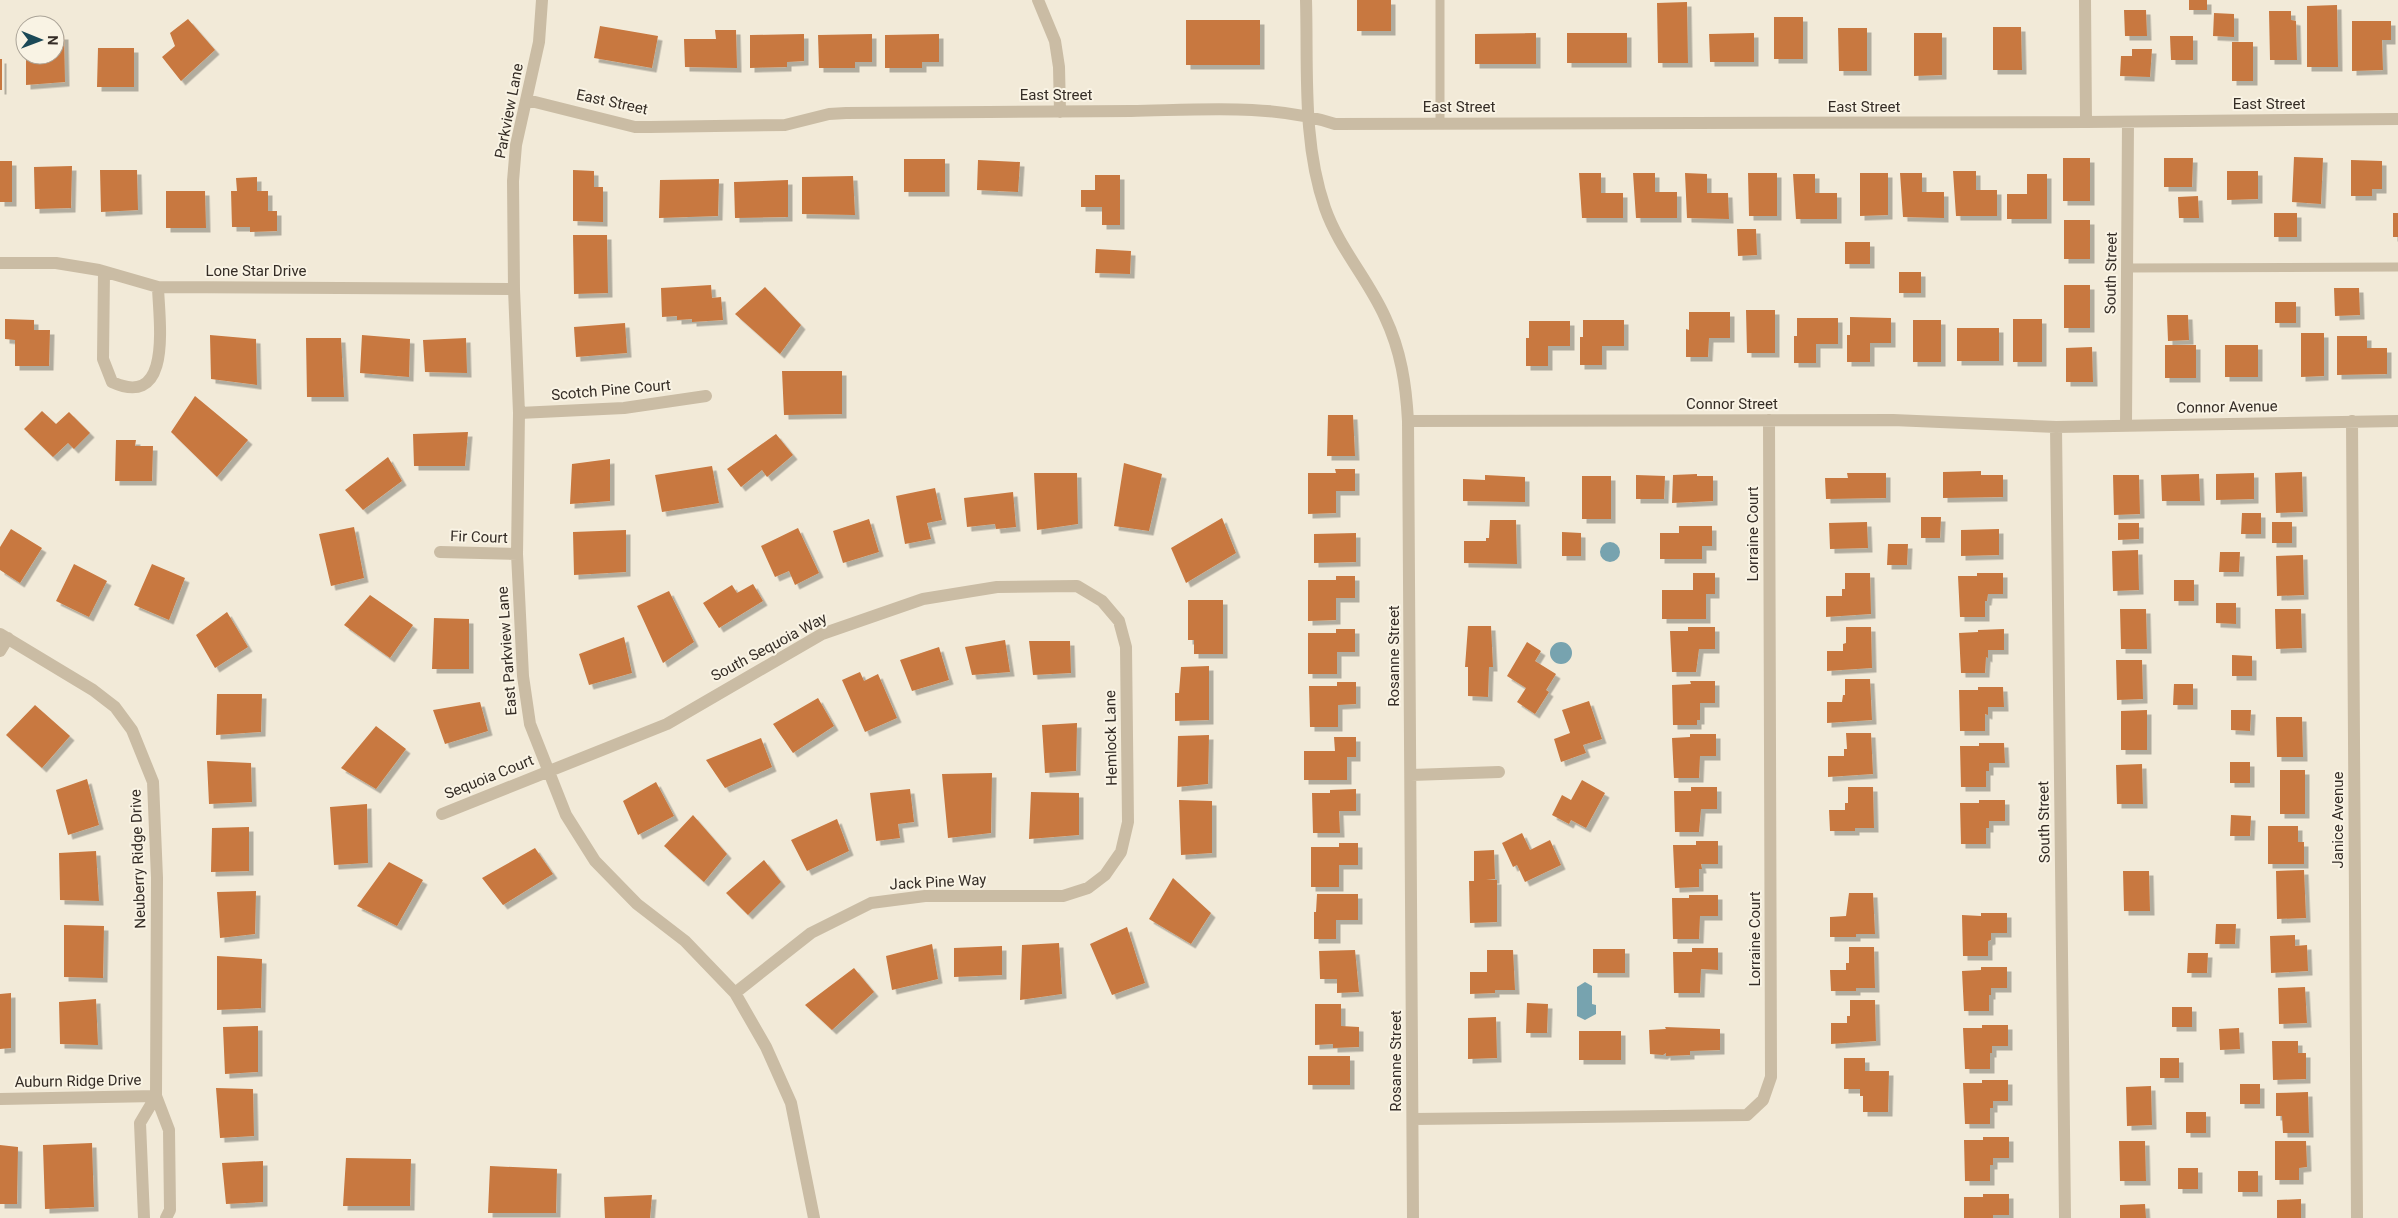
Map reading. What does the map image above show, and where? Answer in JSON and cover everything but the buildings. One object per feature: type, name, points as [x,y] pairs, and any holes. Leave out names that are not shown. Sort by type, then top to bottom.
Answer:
[{"type":"street","name":"Parkview Lane","points":[[514,288],[513,181],[516,145],[539,42],[542,0]]},
{"type":"street","points":[[1038,0],[1055,41],[1060,112]]},
{"type":"street","name":"Rosanne Street","points":[[1306,0],[1312,159],[1332,228],[1378,304],[1391,330],[1403,367],[1408,421],[1413,1218]]},
{"type":"street","points":[[2085,0],[2086,122]]},
{"type":"street","name":"East Street","points":[[527,100],[635,127],[785,125],[829,114],[846,113],[1281,111],[1309,115],[1335,124],[2398,120]]},
{"type":"street","name":"South Street","points":[[2126,425],[2128,122]]},
{"type":"street","name":"Lone Star Drive","points":[[0,263],[56,263],[104,272],[158,287],[514,288]]},
{"type":"street","points":[[104,272],[103,359],[112,382],[122,386],[136,387],[147,383],[155,375],[159,358],[158,287]]},
{"type":"street","name":"East Parkview Lane","points":[[514,288],[519,413],[517,554],[525,695],[530,724],[566,815],[595,861],[637,904],[685,941],[735,993],[766,1047],[792,1103],[814,1218]]},
{"type":"street","name":"Scotch Pine Court","points":[[519,413],[624,408],[706,396]]},
{"type":"street","name":"Lorraine Court","points":[[1412,1119],[1747,1116],[1763,1100],[1771,1077],[1769,420]]},
{"type":"street","name":"Connor Street","points":[[1408,421],[1894,420],[2056,427]]},
{"type":"street","name":"Janice Avenue","points":[[2352,421],[2357,1218]]},
{"type":"street","name":"Connor Avenue","points":[[2056,427],[2398,421]]},
{"type":"street","name":"South Street","points":[[2056,427],[2065,1218]]},
{"type":"street","name":"Fir Court","points":[[440,552],[517,554]]},
{"type":"street","name":"South Sequoia Way","points":[[548,770],[667,724],[822,634],[923,599],[997,587],[1077,586],[1102,601]]},
{"type":"street","name":"Hemlock Lane","points":[[1102,601],[1119,621],[1126,647],[1128,822],[1122,852],[1106,875]]},
{"type":"street","points":[[0,651],[4,636]]},
{"type":"street","name":"Neuberry Ridge Drive","points":[[4,636],[93,690],[115,707],[132,730],[153,782],[157,878],[156,1096],[169,1130],[170,1210],[166,1218]]},
{"type":"street","name":"Sequoia Court","points":[[442,814],[548,770]]},
{"type":"street","points":[[1411,775],[1499,772]]},
{"type":"street","name":"Jack Pine Way","points":[[735,993],[811,933],[871,903],[925,896],[1063,896],[1088,888],[1106,875]]},
{"type":"street","points":[[144,1218],[140,1123],[156,1096]]},
{"type":"street","name":"Auburn Ridge Drive","points":[[0,1099],[156,1096]]},
{"type":"lane","points":[[1440,0],[1440,124]]},
{"type":"lane","points":[[2127,268],[2398,267]]},
{"type":"water","points":[[1610,542],[1617,545],[1620,552],[1617,559],[1610,562],[1603,559],[1600,552],[1603,545]]},
{"type":"water","points":[[1557,642],[1565,642],[1572,649],[1572,657],[1565,664],[1557,664],[1550,657],[1550,649]]},
{"type":"water","points":[[1585,982],[1592,986],[1592,1004],[1596,1005],[1596,1014],[1585,1020],[1577,1016],[1577,987]]}]
